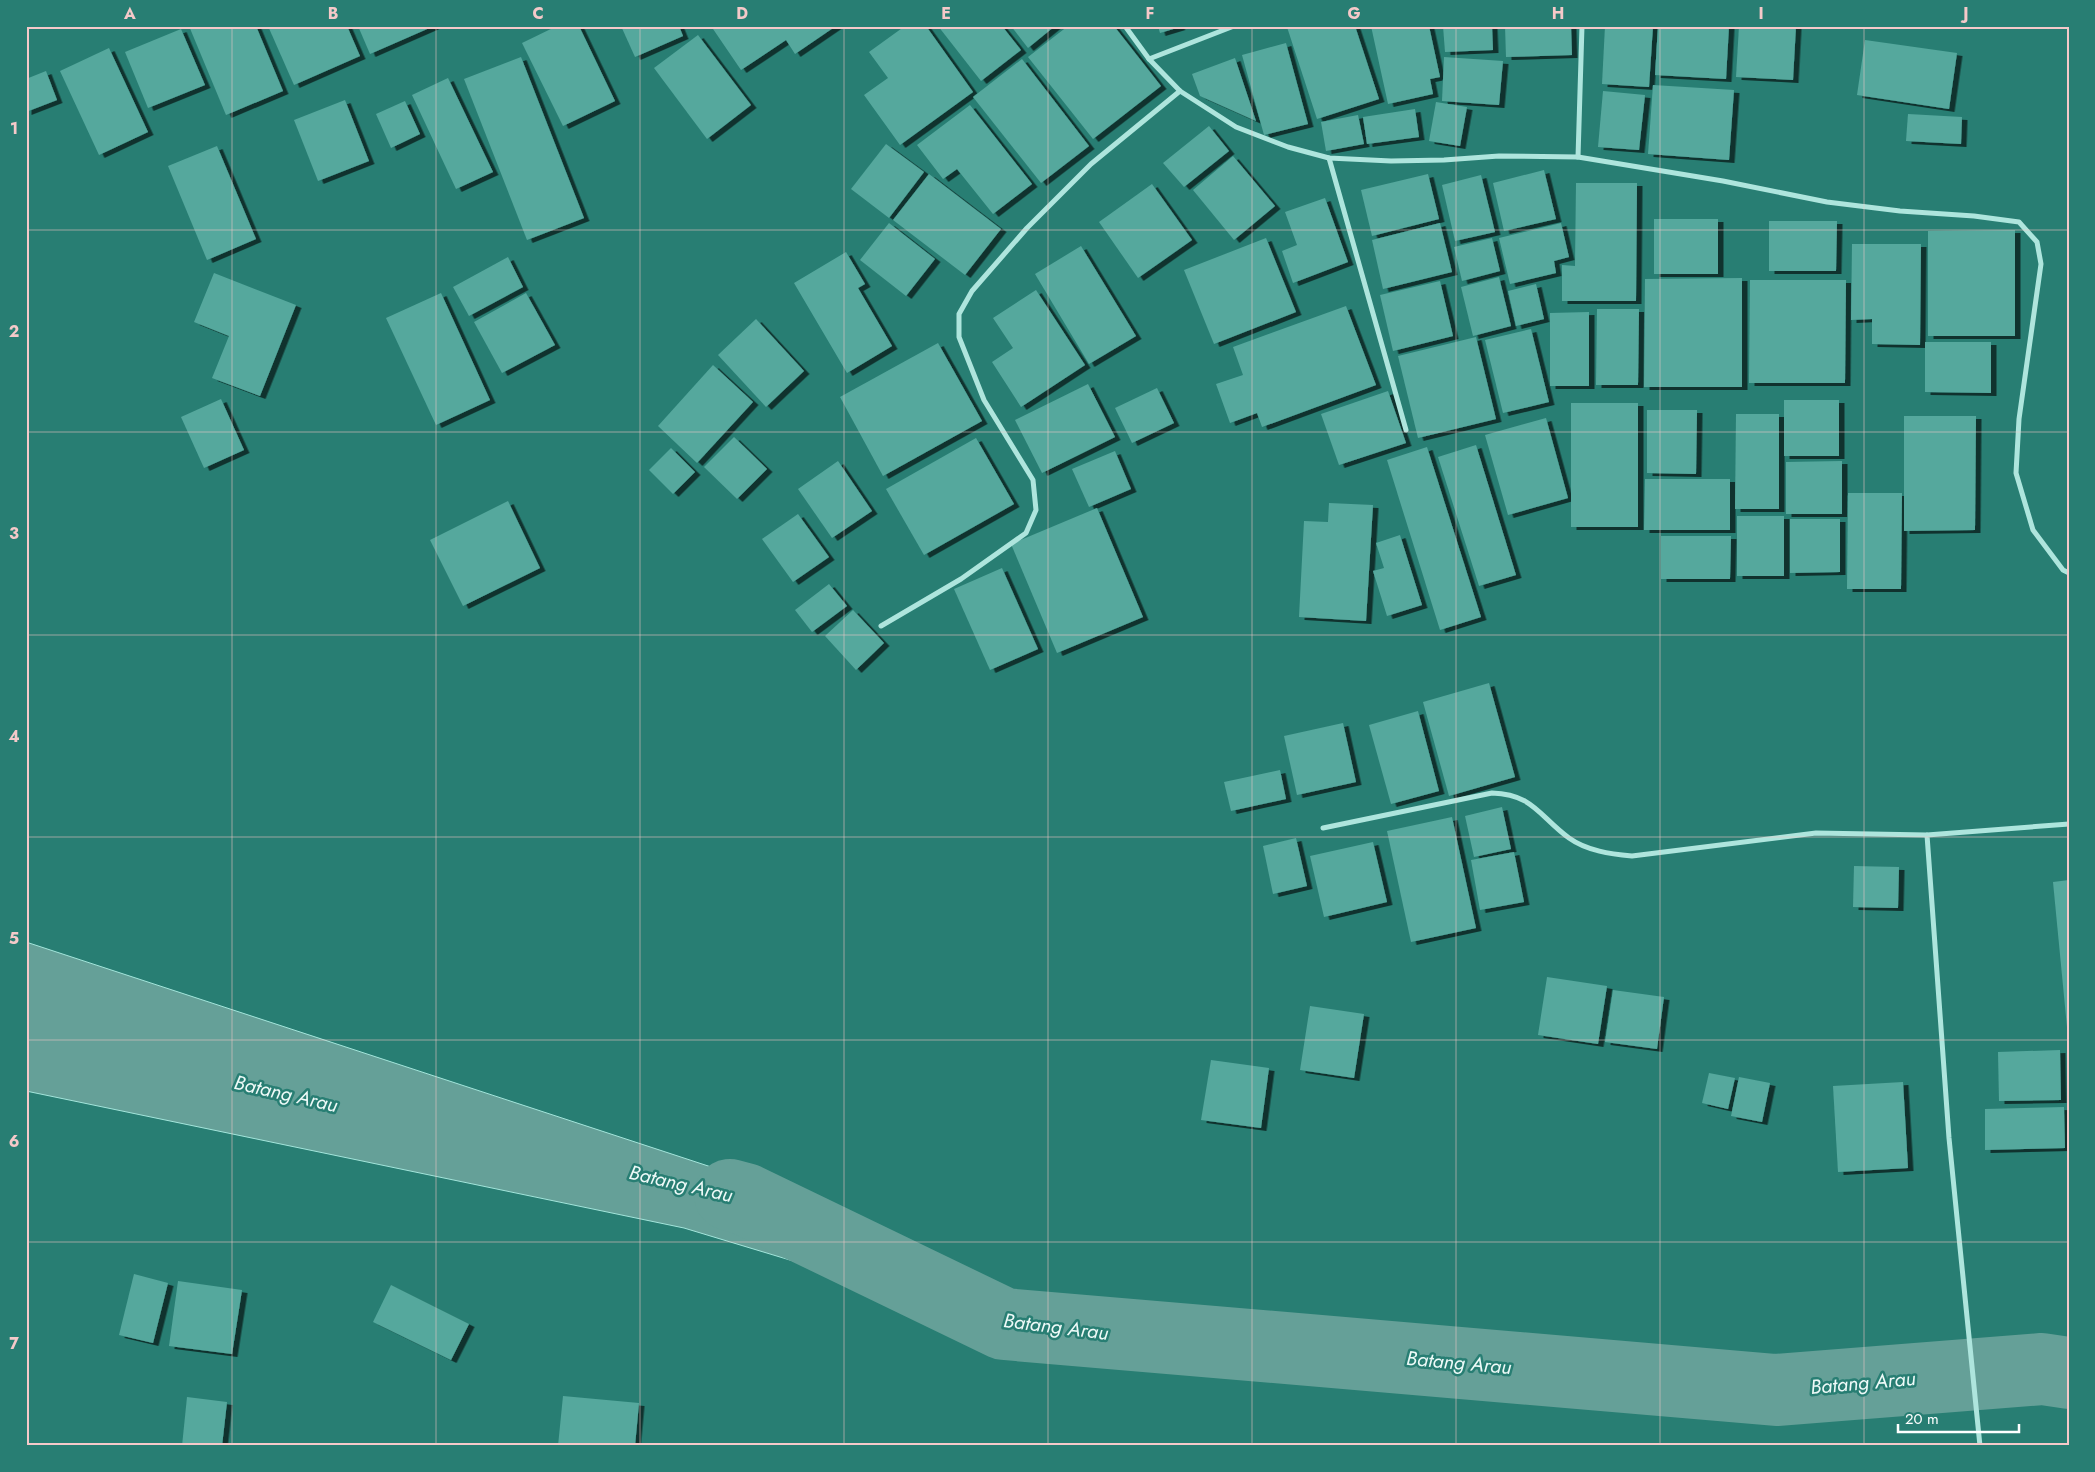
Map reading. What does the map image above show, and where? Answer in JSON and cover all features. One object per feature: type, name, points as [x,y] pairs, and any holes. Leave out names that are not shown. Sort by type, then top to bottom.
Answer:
[{"type":"street","points":[[1126,26],[1150,59],[1180,91],[1236,127],[1288,147],[1329,158],[1391,161],[1499,156],[1578,156],[1723,181],[1827,202],[2019,222],[2037,242],[2041,264],[2019,419],[2016,473],[2033,530],[2063,570],[2069,573]]},
{"type":"street","points":[[1150,59],[1234,26]]},
{"type":"street","points":[[1578,156],[1582,26]]},
{"type":"street","points":[[881,626],[961,579],[1026,533],[1036,510],[1033,480],[984,400],[958,337],[959,314],[963,306],[972,291],[1028,228],[1091,164],[1180,91]]},
{"type":"street","points":[[1329,158],[1406,430]]},
{"type":"street","points":[[1323,828],[1492,793],[1509,794],[1532,804],[1571,840],[1606,854],[1632,856],[1816,833],[1928,835],[2069,824]]},
{"type":"street","points":[[1928,835],[1949,1138],[1980,1446]]},
{"type":"water","points":[[26,942],[830,1206],[813,1267],[684,1228],[26,1091]]},
{"type":"building","points":[[189,26],[256,26],[283,91],[226,115]]},
{"type":"building","points":[[268,26],[347,26],[360,56],[294,85]]},
{"type":"building","points":[[358,26],[434,26],[370,54]]},
{"type":"building","points":[[557,26],[579,26],[615,101],[563,126],[522,43]]},
{"type":"building","points":[[621,26],[679,26],[683,36],[635,57]]},
{"type":"building","points":[[711,26],[836,26],[795,54],[786,40],[741,70]]},
{"type":"building","points":[[905,26],[926,26],[973,92],[900,145],[864,95],[888,78],[869,52]]},
{"type":"building","points":[[938,26],[1002,26],[1021,50],[981,81]]},
{"type":"building","points":[[1011,26],[1055,26],[1028,48]]},
{"type":"building","points":[[1068,26],[1114,26],[1161,86],[1093,139],[1028,57]]},
{"type":"building","points":[[1158,26],[1179,26],[1180,27],[1160,33]]},
{"type":"building","points":[[1355,26],[1379,99],[1317,119],[1287,27]]},
{"type":"building","points":[[1371,26],[1429,26],[1440,77],[1430,79],[1433,94],[1388,104]]},
{"type":"building","points":[[1443,26],[1492,26],[1493,50],[1445,52]]},
{"type":"building","points":[[1505,26],[1571,26],[1572,55],[1506,57]]},
{"type":"building","points":[[1605,26],[1653,26],[1649,87],[1602,84]]},
{"type":"building","points":[[1658,26],[1729,26],[1726,79],[1655,75]]},
{"type":"building","points":[[1739,26],[1796,26],[1793,80],[1736,77]]},
{"type":"building","points":[[181,29],[205,85],[148,108],[125,52]]},
{"type":"building","points":[[698,35],[751,105],[707,139],[654,68]]},
{"type":"building","points":[[1865,40],[1957,53],[1949,109],[1857,95]]},
{"type":"building","points":[[1286,43],[1308,124],[1264,135],[1242,55]]},
{"type":"building","points":[[109,48],[148,132],[99,155],[60,71]]},
{"type":"building","points":[[521,57],[584,218],[527,240],[464,79]]},
{"type":"building","points":[[1444,57],[1503,61],[1499,105],[1442,101]]},
{"type":"building","points":[[1235,58],[1256,121],[1200,96],[1192,74]]},
{"type":"building","points":[[1022,59],[1089,146],[1041,183],[973,97]]},
{"type":"building","points":[[46,71],[57,100],[26,112],[26,79]]},
{"type":"building","points":[[448,78],[493,172],[456,189],[412,95]]},
{"type":"building","points":[[1653,85],[1734,90],[1729,160],[1648,154]]},
{"type":"building","points":[[1603,91],[1645,95],[1639,150],[1598,147]]},
{"type":"building","points":[[345,100],[369,161],[318,181],[294,120]]},
{"type":"building","points":[[405,101],[420,134],[391,148],[376,114]]},
{"type":"building","points":[[1436,102],[1467,107],[1460,146],[1429,141]]},
{"type":"building","points":[[970,105],[1032,184],[993,214],[957,169],[943,179],[917,145]]},
{"type":"building","points":[[1415,109],[1419,137],[1367,144],[1363,117]]},
{"type":"building","points":[[1908,114],[1962,117],[1961,144],[1906,141]]},
{"type":"building","points":[[1358,115],[1364,144],[1326,151],[1321,122]]},
{"type":"building","points":[[1209,126],[1229,151],[1184,187],[1163,163]]},
{"type":"building","points":[[886,144],[924,172],[889,218],[851,189]]},
{"type":"building","points":[[217,146],[256,239],[207,260],[168,166]]},
{"type":"building","points":[[1233,156],[1275,206],[1234,240],[1193,190]]},
{"type":"building","points":[[1544,170],[1556,219],[1504,231],[1493,183]]},
{"type":"building","points":[[929,174],[1001,229],[965,275],[893,220]]},
{"type":"building","points":[[1428,174],[1439,219],[1372,236],[1361,190]]},
{"type":"building","points":[[1481,175],[1495,232],[1455,241],[1442,185]]},
{"type":"building","points":[[1576,183],[1637,183],[1636,301],[1562,301],[1562,265],[1575,266]]},
{"type":"building","points":[[1152,184],[1192,240],[1138,278],[1099,222]]},
{"type":"building","points":[[1325,198],[1348,262],[1293,283],[1282,251],[1297,245],[1285,212]]},
{"type":"building","points":[[1654,219],[1718,219],[1718,274],[1654,274]]},
{"type":"building","points":[[1769,221],[1837,221],[1836,271],[1769,271]]},
{"type":"building","points":[[889,223],[935,259],[906,296],[860,260]]},
{"type":"building","points":[[1440,223],[1452,272],[1383,289],[1372,240]]},
{"type":"building","points":[[1561,223],[1569,257],[1554,261],[1556,273],[1510,284],[1499,238]]},
{"type":"building","points":[[2015,230],[2015,336],[1928,336],[1928,231]]},
{"type":"building","points":[[1266,238],[1296,312],[1214,344],[1184,270]]},
{"type":"building","points":[[1492,238],[1500,271],[1462,281],[1454,247]]},
{"type":"building","points":[[1852,244],[1921,244],[1920,345],[1872,344],[1872,319],[1851,320]]},
{"type":"building","points":[[1081,246],[1136,336],[1089,364],[1035,274]]},
{"type":"building","points":[[846,252],[865,284],[858,288],[892,346],[847,373],[794,283]]},
{"type":"building","points":[[508,257],[523,287],[469,316],[453,287]]},
{"type":"building","points":[[214,273],[296,305],[260,396],[212,378],[229,336],[194,322]]},
{"type":"building","points":[[1499,277],[1511,326],[1473,336],[1461,287]]},
{"type":"building","points":[[1742,278],[1742,387],[1644,387],[1645,279]]},
{"type":"building","points":[[1750,280],[1846,280],[1845,383],[1749,383]]},
{"type":"building","points":[[1440,281],[1453,336],[1393,351],[1380,295]]},
{"type":"building","points":[[1536,284],[1544,319],[1516,326],[1508,291]]},
{"type":"building","points":[[1036,290],[1085,365],[1021,407],[992,362],[1013,348],[993,318]]},
{"type":"building","points":[[441,293],[490,400],[436,425],[386,318]]},
{"type":"building","points":[[526,293],[555,345],[502,373],[474,322]]},
{"type":"building","points":[[1346,306],[1376,385],[1262,427],[1257,413],[1230,423],[1216,384],[1243,375],[1233,347]]},
{"type":"building","points":[[1597,309],[1639,309],[1638,385],[1596,385]]},
{"type":"building","points":[[1589,312],[1589,386],[1550,386],[1550,313]]},
{"type":"building","points":[[756,319],[804,371],[766,407],[718,355]]},
{"type":"building","points":[[1531,329],[1549,402],[1503,413],[1485,340]]},
{"type":"building","points":[[1476,337],[1496,419],[1418,438],[1398,356]]},
{"type":"building","points":[[1925,342],[1991,342],[1991,393],[1925,392]]},
{"type":"building","points":[[938,343],[982,421],[883,476],[840,397]]},
{"type":"building","points":[[713,365],[753,402],[697,463],[658,426]]},
{"type":"building","points":[[1088,384],[1115,437],[1042,473],[1015,420]]},
{"type":"building","points":[[1157,388],[1174,423],[1132,443],[1115,408]]},
{"type":"building","points":[[1388,391],[1406,443],[1339,465],[1321,414]]},
{"type":"building","points":[[221,399],[244,450],[204,468],[181,417]]},
{"type":"building","points":[[1784,400],[1839,400],[1839,456],[1784,456]]},
{"type":"building","points":[[1571,403],[1638,403],[1638,527],[1571,527]]},
{"type":"building","points":[[1647,410],[1697,410],[1696,474],[1647,473]]},
{"type":"building","points":[[1736,414],[1779,414],[1779,509],[1735,509]]},
{"type":"building","points":[[1904,416],[1976,416],[1975,530],[1904,531]]},
{"type":"building","points":[[1546,418],[1568,498],[1508,515],[1485,435]]},
{"type":"building","points":[[734,437],[767,469],[737,499],[704,467]]},
{"type":"building","points":[[976,438],[1014,504],[924,555],[886,489]]},
{"type":"building","points":[[1476,445],[1516,575],[1479,586],[1438,457]]},
{"type":"building","points":[[1427,447],[1481,617],[1440,630],[1387,460]]},
{"type":"building","points":[[671,448],[695,472],[673,494],[649,470]]},
{"type":"building","points":[[1115,451],[1131,489],[1089,507],[1072,469]]},
{"type":"building","points":[[838,461],[872,511],[832,538],[798,489]]},
{"type":"building","points":[[1842,461],[1842,514],[1786,514],[1786,462]]},
{"type":"building","points":[[1645,479],[1730,479],[1730,530],[1644,530]]},
{"type":"building","points":[[1848,493],[1902,493],[1901,589],[1847,589]]},
{"type":"building","points":[[508,501],[540,568],[463,606],[430,540]]},
{"type":"building","points":[[1329,503],[1373,505],[1366,621],[1299,617],[1304,521],[1328,522]]},
{"type":"building","points":[[1097,508],[1143,617],[1057,653],[1011,544]]},
{"type":"building","points":[[798,514],[829,557],[793,582],[762,539]]},
{"type":"building","points":[[1737,516],[1784,516],[1784,576],[1737,576]]},
{"type":"building","points":[[1790,519],[1840,519],[1840,572],[1790,573]]},
{"type":"building","points":[[1400,535],[1422,605],[1387,616],[1373,571],[1384,568],[1376,543]]},
{"type":"building","points":[[1661,536],[1731,536],[1730,579],[1661,579]]},
{"type":"building","points":[[1002,568],[1038,649],[990,670],[954,589]]},
{"type":"building","points":[[829,584],[847,606],[812,632],[795,610]]},
{"type":"building","points":[[853,610],[884,643],[856,670],[825,636]]},
{"type":"building","points":[[1489,683],[1515,777],[1449,796],[1423,702]]},
{"type":"building","points":[[1418,711],[1439,791],[1391,804],[1369,725]]},
{"type":"building","points":[[1343,723],[1356,782],[1297,795],[1284,736]]},
{"type":"building","points":[[1280,770],[1286,799],[1231,811],[1224,782]]},
{"type":"building","points":[[1502,807],[1511,849],[1474,857],[1465,816]]},
{"type":"building","points":[[1452,817],[1476,928],[1411,942],[1387,831]]},
{"type":"building","points":[[1296,838],[1307,886],[1273,894],[1263,846]]},
{"type":"building","points":[[1373,842],[1387,902],[1324,917],[1310,856]]},
{"type":"building","points":[[1514,852],[1524,902],[1480,910],[1471,860]]},
{"type":"building","points":[[1854,866],[1899,867],[1898,908],[1853,907]]},
{"type":"building","points":[[2069,880],[2069,1027],[2067,1027],[2053,882]]},
{"type":"building","points":[[1547,977],[1607,986],[1598,1044],[1538,1035]]},
{"type":"building","points":[[1613,990],[1664,997],[1657,1049],[1605,1042]]},
{"type":"building","points":[[1310,1006],[1364,1014],[1354,1078],[1300,1070]]},
{"type":"building","points":[[2060,1050],[2061,1100],[1999,1101],[1998,1052]]},
{"type":"building","points":[[1211,1060],[1269,1068],[1261,1128],[1201,1120]]},
{"type":"building","points":[[1709,1073],[1735,1078],[1728,1109],[1702,1103]]},
{"type":"building","points":[[1739,1077],[1770,1083],[1762,1122],[1731,1116]]},
{"type":"building","points":[[1903,1082],[1908,1168],[1838,1172],[1833,1086]]},
{"type":"building","points":[[2064,1107],[2065,1148],[1985,1150],[1985,1109]]},
{"type":"building","points":[[134,1274],[168,1283],[153,1343],[119,1335]]},
{"type":"building","points":[[178,1281],[242,1290],[232,1354],[169,1346]]},
{"type":"building","points":[[391,1285],[469,1324],[451,1360],[373,1322]]},
{"type":"building","points":[[563,1396],[639,1403],[635,1446],[558,1446]]},
{"type":"building","points":[[187,1397],[227,1402],[222,1446],[182,1446]]},
{"type":"waterway","name":"Batang Arau","points":[[730,1195],[745,1199],[1004,1324],[1776,1390],[2042,1369],[2069,1373]]}]
